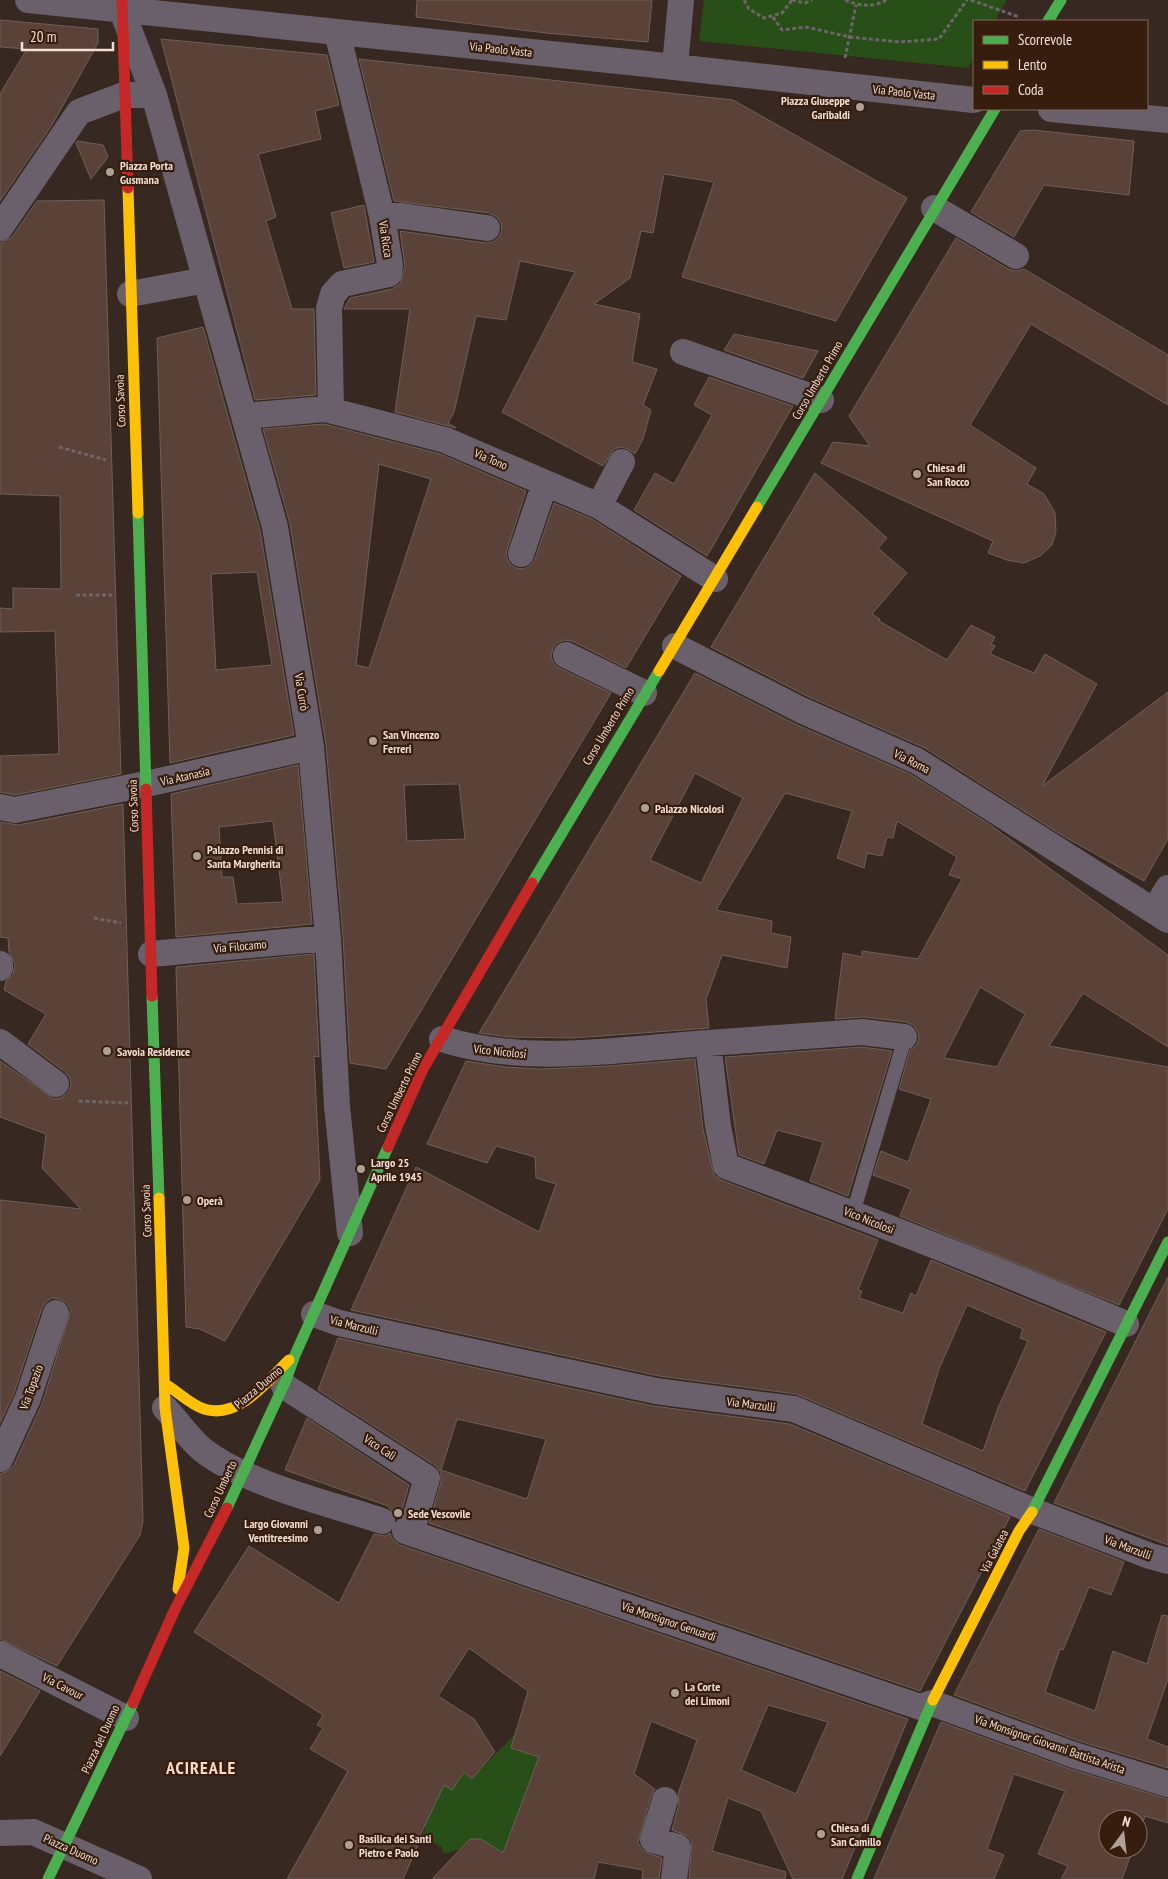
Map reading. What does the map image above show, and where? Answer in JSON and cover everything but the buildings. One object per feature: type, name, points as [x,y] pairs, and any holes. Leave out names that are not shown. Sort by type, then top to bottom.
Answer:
[{"type":"street","name":"Via Paolo Vasta","points":[[28,0],[122,5],[337,32],[973,100]]},
{"type":"street","points":[[675,67],[681,0]]},
{"type":"street","points":[[1049,20],[1061,0]]},
{"type":"street","name":"Corso Savoia","points":[[122,5],[165,1396],[184,1548],[175,1609]]},
{"type":"street","name":"Via Currò","points":[[122,5],[154,95],[276,527],[311,747],[328,938],[334,1061],[350,1233]]},
{"type":"street","name":"Via Ricca","points":[[331,410],[330,302],[342,284],[389,274],[390,265],[382,216],[337,32]]},
{"type":"street","points":[[0,228],[79,112],[124,95],[154,95]]},
{"type":"street","name":"Corso Umberto Primo","points":[[285,1383],[295,1355],[423,1069],[442,1040],[644,693],[716,579],[934,208],[994,110]]},
{"type":"street","points":[[1062,110],[1168,120]]},
{"type":"street","points":[[934,208],[1016,256]]},
{"type":"street","points":[[382,216],[402,216],[487,228]]},
{"type":"street","points":[[130,294],[206,280]]},
{"type":"street","points":[[683,352],[821,400]]},
{"type":"street","name":"Via Tono","points":[[244,416],[325,408],[445,440],[599,506],[716,579]]},
{"type":"street","points":[[599,506],[622,462]]},
{"type":"street","points":[[521,554],[545,483]]},
{"type":"street","name":"Via Roma","points":[[675,646],[801,710],[917,761],[1153,910]]},
{"type":"street","points":[[566,655],[644,693]]},
{"type":"street","name":"Via Atanasia","points":[[0,806],[15,810],[146,784],[311,747]]},
{"type":"street","points":[[1153,910],[1168,888]]},
{"type":"street","name":"Via Filocamo","points":[[152,954],[328,938]]},
{"type":"street","name":"Vico Nicolosi","points":[[442,1040],[473,1049],[537,1055],[862,1032],[904,1037]]},
{"type":"street","points":[[0,1042],[56,1084]]},
{"type":"street","name":"Vico Nicolosi","points":[[708,1043],[718,1126],[726,1166],[853,1213],[921,1242],[996,1268],[1126,1324]]},
{"type":"street","name":"Via Galatea","points":[[857,1879],[932,1703],[1019,1531],[1033,1511],[1168,1242]]},
{"type":"street","name":"Via Topazio","points":[[0,1459],[28,1398],[56,1313]]},
{"type":"street","name":"Via Marzulli","points":[[314,1314],[339,1323],[656,1391],[794,1409],[1033,1511],[1150,1556],[1168,1561]]},
{"type":"street","name":"Piazza Duomo","points":[[165,1396],[204,1409],[231,1410],[246,1401],[295,1355]]},
{"type":"street","name":"Corso Umberto","points":[[175,1609],[222,1520],[285,1383]]},
{"type":"street","name":"Vico Calì","points":[[285,1383],[427,1478],[400,1529]]},
{"type":"street","name":"Via Monsignor Genuardi","points":[[165,1396],[203,1450],[244,1472],[400,1529],[920,1707],[932,1703]]},
{"type":"street","name":"Piazza del Duomo","points":[[48,1879],[126,1718],[175,1609]]},
{"type":"street","name":"Via Cavour","points":[[0,1654],[126,1718]]},
{"type":"street","name":"Via Monsignor Giovanni Battista Arista","points":[[932,1703],[1074,1755],[1168,1784]]},
{"type":"street","points":[[665,1800],[652,1840],[678,1847],[674,1879]]},
{"type":"street","name":"Piazza Duomo","points":[[0,1833],[33,1832],[139,1879]]},
{"type":"lane","points":[[853,1213],[904,1037]]},
{"type":"path","points":[[744,0],[756,14],[764,18],[782,13],[792,0],[806,3],[812,0]]},
{"type":"path","points":[[845,0],[856,5],[869,6],[887,0]]},
{"type":"path","points":[[773,17],[782,30],[806,27],[850,37],[900,42],[939,38],[969,0],[1023,18]]},
{"type":"path","points":[[840,85],[856,5]]},
{"type":"path","points":[[59,447],[136,468]]},
{"type":"path","points":[[76,595],[140,596]]},
{"type":"path","points":[[56,1084],[78,1100],[155,1104]]},
{"type":"green space","points":[[704,0],[1007,0],[996,20],[973,20],[973,59],[968,68],[699,41]]},
{"type":"green space","points":[[516,1733],[533,1738],[529,1754],[539,1757],[500,1862],[481,1839],[470,1839],[460,1849],[443,1854],[442,1847],[422,1837],[426,1827],[418,1824],[414,1734],[452,1790],[464,1772],[472,1779]]},
{"type":"traffic: fast","points":[[1049,20],[1061,0]]},
{"type":"traffic: fast","points":[[757,507],[994,110]]},
{"type":"traffic: fast","points":[[138,513],[146,789]]},
{"type":"traffic: fast","points":[[532,883],[659,671]]},
{"type":"traffic: fast","points":[[152,996],[159,1198]]},
{"type":"traffic: fast","points":[[227,1508],[286,1380],[295,1355],[388,1147]]},
{"type":"traffic: fast","points":[[1032,1512],[1168,1242]]},
{"type":"traffic: fast","points":[[857,1879],[933,1700]]},
{"type":"traffic: fast","points":[[48,1879],[133,1703]]},
{"type":"traffic: slow","points":[[128,188],[138,513]]},
{"type":"traffic: slow","points":[[659,671],[757,507]]},
{"type":"traffic: slow","points":[[159,1198],[165,1408],[184,1548],[178,1589]]},
{"type":"traffic: slow","points":[[165,1384],[204,1409],[217,1411],[229,1409],[240,1404],[262,1388],[289,1360]]},
{"type":"traffic: slow","points":[[933,1700],[1019,1531],[1032,1512]]},
{"type":"traffic: jam","points":[[122,0],[128,188]]},
{"type":"traffic: jam","points":[[146,789],[152,996]]},
{"type":"traffic: jam","points":[[388,1147],[423,1069],[532,883]]},
{"type":"traffic: jam","points":[[133,1703],[175,1609],[227,1508]]},
{"type":"place","name":"Piazza Giuseppe Garibaldi","points":[[860,107]]},
{"type":"place","name":"Piazza Porta Gusmana","points":[[110,172]]},
{"type":"place","name":"Chiesa di San Rocco","points":[[917,474]]},
{"type":"place","name":"San Vincenzo Ferreri","points":[[373,741]]},
{"type":"place","name":"Palazzo Nicolosi","points":[[645,808]]},
{"type":"place","name":"Palazzo Pennisi di Santa Margherita","points":[[197,856]]},
{"type":"place","name":"Savoia Residence","points":[[107,1051]]},
{"type":"place","name":"Largo 25 Aprile 1945","points":[[361,1169]]},
{"type":"place","name":"Operà","points":[[187,1200]]},
{"type":"place","name":"Sede Vescovile","points":[[398,1513]]},
{"type":"place","name":"Largo Giovanni Ventitreesimo","points":[[318,1530]]},
{"type":"place","name":"La Corte dei Limoni","points":[[675,1693]]},
{"type":"place","name":"Chiesa di San Camillo","points":[[821,1834]]},
{"type":"place","name":"Basilica dei Santi Pietro e Paolo","points":[[349,1845]]},
{"type":"district","name":"ACIREALE","points":[[201,1767]]}]
